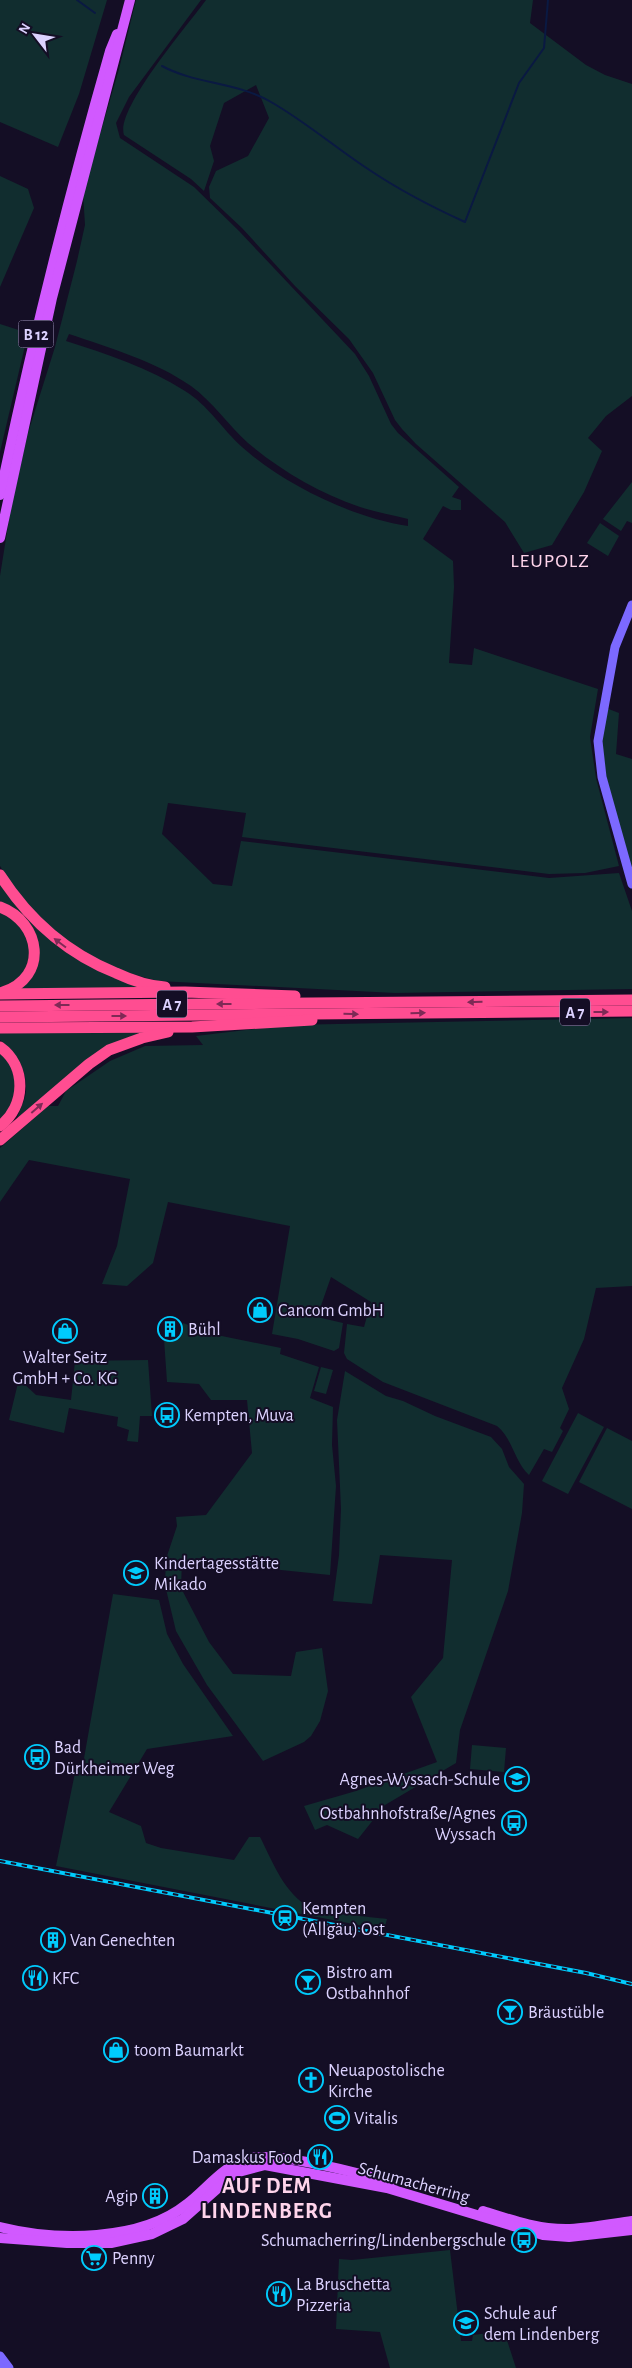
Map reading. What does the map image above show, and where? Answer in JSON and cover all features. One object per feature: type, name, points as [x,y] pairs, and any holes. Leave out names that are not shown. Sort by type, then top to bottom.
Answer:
[{"type":"highway","points":[[0,874],[28,913],[68,948],[95,964],[126,978],[157,987],[176,988],[185,992]]},
{"type":"highway","points":[[0,907],[20,918],[30,929],[34,950],[30,971],[23,981],[12,989],[0,993]]},
{"type":"highway","points":[[0,993],[185,992],[318,997],[343,1003]]},
{"type":"highway","name":"A 7","points":[[0,1006],[632,1000]]},
{"type":"highway","name":"A 7","points":[[0,1017],[632,1011]]},
{"type":"highway","points":[[0,1028],[192,1027],[292,1022],[318,1019],[332,1013]]},
{"type":"highway","points":[[0,1140],[89,1064],[109,1050],[142,1038],[184,1031],[192,1027]]},
{"type":"highway","points":[[0,1047],[13,1059],[21,1084],[20,1097],[13,1112],[0,1126]]},
{"type":"main road","name":"B 12","points":[[0,495],[44,296],[76,173],[110,51],[130,2]]},
{"type":"main road","name":"B 12","points":[[0,538],[52,298],[130,2]]},
{"type":"main road","name":"Schumacherring","points":[[0,2227],[31,2233],[81,2235],[149,2226],[186,2205],[230,2166],[252,2158],[266,2157],[301,2162],[389,2182],[503,2221],[557,2229],[591,2228],[632,2222]]},
{"type":"main road","name":"Schumacherring","points":[[0,2238],[95,2244],[122,2243],[152,2234],[183,2219],[235,2173],[265,2165],[388,2188],[557,2237],[632,2230]]},
{"type":"street","points":[[632,604],[615,647],[598,741],[602,777],[632,884]]},
{"type":"street","points":[[0,2356],[9,2368]]},
{"type":"green space","points":[[0,0],[107,0],[79,94],[58,147],[0,122]]},
{"type":"green space","points":[[136,0],[201,0],[129,97],[116,123],[120,138],[194,187],[239,231],[355,354],[369,376],[391,424],[398,433],[459,487],[452,497],[461,500],[461,510],[451,510],[443,506],[423,539],[453,561],[454,587],[449,663],[472,665],[474,648],[598,689],[590,737],[596,778],[619,866],[585,873],[549,874],[242,837],[246,813],[168,803],[162,834],[213,884],[232,886],[241,841],[549,878],[619,873],[632,911],[632,989],[395,993],[158,981],[108,965],[67,941],[31,909],[0,866],[0,576],[11,507],[28,433],[55,347],[85,225],[83,193],[119,69]],"holes":[[[69,334],[163,369],[191,386],[206,399],[248,443],[301,480],[330,495],[360,507],[408,519],[408,526],[387,522],[342,507],[298,486],[259,461],[242,447],[201,403],[185,391],[142,368],[66,341]]]},
{"type":"green space","points":[[206,0],[533,0],[530,23],[586,65],[605,75],[632,84],[632,396],[606,416],[588,438],[602,451],[584,492],[552,545],[524,553],[505,522],[416,444],[395,420],[373,373],[349,339],[295,286],[242,228],[210,198],[209,187],[216,171],[248,156],[269,118],[256,85],[224,103],[210,146],[214,161],[204,191],[191,179],[124,135],[124,123],[142,87],[170,46]]},
{"type":"green space","points":[[0,176],[28,189],[34,208],[0,287]]},
{"type":"green space","points":[[0,324],[28,333],[0,452]]},
{"type":"green space","points":[[632,482],[632,523],[627,521],[621,531],[603,519]]},
{"type":"green space","points":[[600,523],[619,536],[608,556],[587,543]]},
{"type":"green space","points":[[606,708],[619,713],[616,754],[632,759],[632,871],[606,776],[602,741]]},
{"type":"green space","points":[[0,882],[40,931],[154,989],[19,990],[38,942],[25,916],[15,908],[0,902]]},
{"type":"green space","points":[[0,911],[12,918],[21,927],[27,939],[29,951],[28,963],[22,974],[13,982],[0,987]]},
{"type":"green space","points":[[632,1018],[632,1286],[596,1288],[584,1339],[562,1388],[569,1409],[560,1428],[563,1431],[552,1452],[544,1449],[529,1475],[520,1463],[507,1437],[497,1426],[383,1382],[347,1359],[344,1353],[347,1324],[364,1327],[371,1302],[331,1277],[317,1317],[343,1323],[339,1348],[334,1351],[298,1339],[272,1334],[290,1226],[168,1202],[153,1263],[127,1286],[102,1284],[117,1246],[130,1179],[29,1160],[0,1202],[0,1148],[48,1106],[58,1106],[66,1091],[110,1061],[145,1046],[203,1045],[196,1036],[288,1025]]},
{"type":"green space","points":[[0,1032],[149,1032],[139,1035],[17,1119],[26,1092],[25,1077],[16,1056],[0,1040]]},
{"type":"green space","points":[[0,1052],[12,1069],[16,1086],[12,1103],[0,1120]]},
{"type":"green space","points":[[183,1323],[212,1334],[281,1348],[280,1354],[319,1367],[310,1398],[333,1407],[332,1445],[336,1486],[330,1575],[182,1560],[181,1588],[209,1642],[233,1674],[291,1676],[296,1652],[322,1648],[328,1691],[320,1721],[311,1736],[304,1742],[263,1761],[207,1685],[176,1631],[165,1585],[166,1559],[177,1526],[176,1517],[206,1515],[252,1453],[247,1400],[211,1400],[199,1384],[167,1382],[164,1339],[179,1339]]},
{"type":"green space","points":[[148,1360],[152,1416],[140,1416],[138,1442],[127,1441],[129,1430],[117,1426],[118,1417],[69,1408],[64,1433],[9,1420],[18,1383],[22,1382],[36,1395],[71,1400],[75,1361]]},
{"type":"green space","points":[[321,1367],[333,1370],[326,1394],[314,1391]]},
{"type":"green space","points":[[345,1371],[386,1396],[403,1401],[435,1416],[491,1437],[502,1449],[509,1467],[524,1484],[522,1513],[508,1591],[460,1730],[456,1763],[385,1805],[358,1839],[327,1825],[315,1830],[304,1806],[356,1791],[437,1762],[411,1697],[443,1658],[452,1560],[380,1555],[372,1604],[333,1601],[339,1555],[341,1509],[337,1420]]},
{"type":"green space","points":[[578,1413],[604,1427],[568,1494],[542,1481]]},
{"type":"green space","points":[[607,1428],[632,1441],[632,1509],[579,1482]]},
{"type":"green space","points":[[113,1594],[159,1600],[167,1634],[183,1664],[233,1736],[147,1749],[109,1812],[141,1826],[146,1843],[161,1848],[234,1860],[249,1837],[260,1837],[280,1877],[293,1895],[302,1902],[311,1908],[325,1912],[387,1919],[384,1930],[56,1866],[77,1763],[83,1764]]},
{"type":"green space","points":[[472,1745],[506,1748],[504,1772],[470,1769]]},
{"type":"green space","points":[[450,2250],[461,2341],[472,2341],[473,2335],[504,2331],[516,2368],[390,2368],[380,2332],[336,2329],[339,2259],[352,2260]]},
{"type":"waterway","points":[[77,0],[95,13]]},
{"type":"waterway","points":[[162,66],[188,76],[258,95],[297,118],[358,163],[382,178],[441,211],[465,222],[519,83],[544,48],[548,0]]},
{"type":"railway","points":[[0,1861],[586,1973],[632,1984]]},
{"type":"place","name":"Cancom GmbH","points":[[260,1310]]},
{"type":"place","name":"Bühl","points":[[170,1329]]},
{"type":"place","name":"Walter Seitz GmbH + Co. KG","points":[[65,1331]]},
{"type":"place","name":"Kempten, Muva","points":[[167,1415]]},
{"type":"place","name":"Kindertagesstätte Mikado","points":[[136,1573]]},
{"type":"place","name":"Bad Dürkheimer Weg","points":[[37,1757]]},
{"type":"place","name":"Agnes-Wyssach-Schule","points":[[517,1779]]},
{"type":"place","name":"Ostbahnhofstraße/Agnes Wyssach","points":[[514,1823]]},
{"type":"place","name":"Kempten (Allgäu) Ost","points":[[285,1918]]},
{"type":"place","name":"Van Genechten","points":[[53,1940]]},
{"type":"place","name":"KFC","points":[[35,1978]]},
{"type":"place","name":"Bistro am Ostbahnhof","points":[[308,1982]]},
{"type":"place","name":"Bräustüble","points":[[510,2012]]},
{"type":"place","name":"toom Baumarkt","points":[[116,2050]]},
{"type":"place","name":"Neuapostolische Kirche","points":[[311,2080]]},
{"type":"place","name":"Vitalis","points":[[337,2118]]},
{"type":"place","name":"Damaskus Food","points":[[320,2157]]},
{"type":"place","name":"Agip","points":[[155,2196]]},
{"type":"place","name":"Schumacherring/Lindenbergschule","points":[[524,2240]]},
{"type":"place","name":"Penny","points":[[94,2258]]},
{"type":"place","name":"La Bruschetta Pizzeria","points":[[279,2294]]},
{"type":"place","name":"Schule auf dem Lindenberg","points":[[466,2323]]},
{"type":"district","name":"LEUPOLZ","points":[[550,560]]},
{"type":"district","name":"AUF DEM LINDENBERG","points":[[267,2198]]}]
